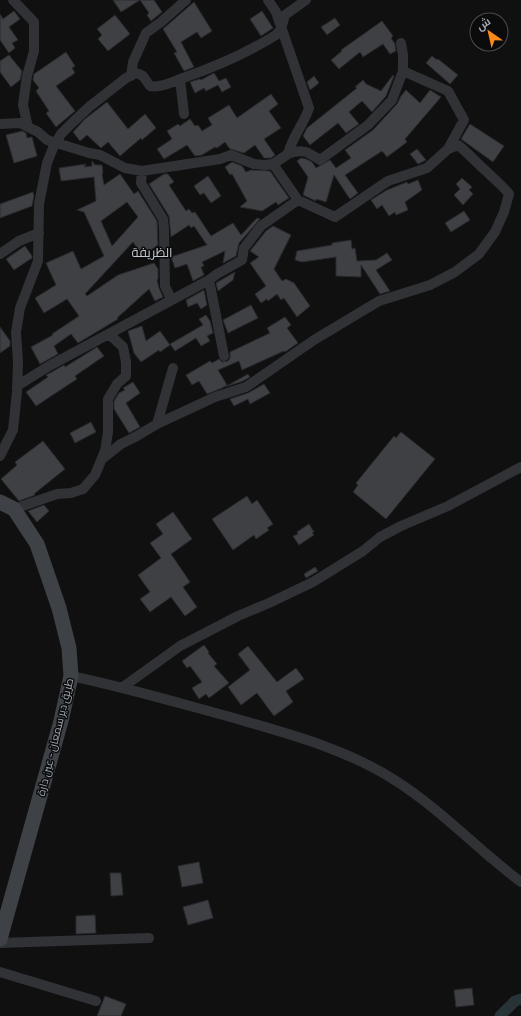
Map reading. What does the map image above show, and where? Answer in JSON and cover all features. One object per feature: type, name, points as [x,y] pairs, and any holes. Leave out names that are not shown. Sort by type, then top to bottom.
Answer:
[{"type":"main road","points":[[0,502],[14,509]]},
{"type":"main road","name":"طريق دير سمعان - عين دارة","points":[[0,939],[61,721],[71,676],[69,648],[59,608],[37,544],[14,509]]},
{"type":"street","points":[[13,0],[34,22],[34,51],[27,76],[23,105],[28,127]]},
{"type":"street","points":[[131,76],[133,62],[146,33],[186,0]]},
{"type":"street","points":[[268,0],[276,12],[309,108],[308,114],[290,145],[288,154]]},
{"type":"street","points":[[0,456],[14,430],[18,362],[16,332],[20,308],[38,262],[39,204],[47,163],[62,134],[84,112],[136,73],[143,76],[150,86],[155,86],[180,79],[222,63],[276,35],[281,29],[285,15],[306,0]]},
{"type":"street","points":[[0,124],[20,123],[38,132],[47,140],[100,155],[125,168],[142,171],[220,159],[231,155],[254,164],[273,164],[296,150],[302,150],[310,153],[320,160],[368,125],[392,100],[403,71],[401,43]]},
{"type":"street","points":[[273,164],[298,200],[335,217],[388,181],[427,168],[448,149],[464,120],[448,91],[403,71]]},
{"type":"street","points":[[180,79],[184,114]]},
{"type":"street","points":[[102,459],[121,444],[157,424],[215,397],[246,387],[314,340],[379,301],[430,285],[455,272],[479,254],[495,232],[504,212],[509,194],[500,182],[458,145],[448,149]]},
{"type":"street","points":[[142,171],[141,183],[163,219],[165,286],[171,299]]},
{"type":"street","points":[[17,386],[49,366],[171,299],[209,280],[242,260],[244,248],[260,226],[298,200]]},
{"type":"street","points":[[0,254],[19,241],[39,234]]},
{"type":"street","points":[[209,280],[224,356]]},
{"type":"street","points":[[14,509],[57,494],[71,493],[83,489],[95,475],[105,452],[108,432],[108,399],[117,384],[126,376],[126,362],[123,347],[109,334]]},
{"type":"street","points":[[157,424],[173,368]]},
{"type":"street","points":[[123,687],[180,646],[238,616],[313,582],[363,551],[380,537],[401,526],[448,506],[521,467]]},
{"type":"street","points":[[71,676],[123,687],[316,742],[362,762],[394,780],[418,796],[521,882]]},
{"type":"street","points":[[0,943],[149,938]]},
{"type":"street","points":[[0,972],[96,1001]]},
{"type":"building","points":[[113,0],[140,0],[121,12]]},
{"type":"building","points":[[140,0],[154,0],[162,12],[151,21],[147,15],[149,13]]},
{"type":"building","points":[[194,2],[212,31],[201,38],[197,32],[181,42],[194,67],[184,71],[174,53],[177,52],[163,29]]},
{"type":"building","points":[[14,11],[20,19],[9,27],[18,40],[12,43],[15,48],[9,53],[0,40],[0,14],[3,19]]},
{"type":"building","points":[[262,11],[273,28],[261,36],[250,19]]},
{"type":"building","points":[[115,15],[130,34],[108,51],[98,39],[102,35],[97,29]]},
{"type":"building","points":[[335,18],[340,25],[327,35],[321,27]]},
{"type":"building","points":[[382,21],[393,36],[391,38],[395,44],[396,51],[390,54],[383,44],[363,57],[360,52],[339,69],[331,60],[342,51],[341,50]]},
{"type":"building","points":[[66,52],[75,66],[72,68],[75,73],[56,86],[75,111],[56,127],[46,113],[49,111],[36,91],[39,88],[33,80],[34,74]]},
{"type":"building","points":[[9,55],[22,71],[20,80],[11,87],[0,72],[0,61]]},
{"type":"building","points":[[432,56],[458,75],[450,84],[426,63]]},
{"type":"building","points":[[214,73],[219,81],[226,78],[231,87],[222,92],[218,85],[206,91],[204,88],[195,93],[190,82],[201,80]]},
{"type":"building","points":[[393,75],[394,76],[386,96],[372,112],[362,101],[349,112],[359,124],[346,133],[338,123],[310,145],[303,136],[307,128],[357,88],[355,87],[363,80],[366,84],[381,91]]},
{"type":"building","points":[[314,76],[319,83],[310,90],[307,82]]},
{"type":"building","points":[[406,90],[420,103],[430,90],[441,97],[405,139],[407,142],[387,157],[382,151],[345,175],[358,193],[350,199],[334,175],[326,202],[316,199],[316,201],[303,195],[308,177],[297,161],[301,158],[306,159],[312,162],[316,168],[330,160],[336,168],[351,158],[345,150],[373,130],[397,104]]},
{"type":"building","points":[[271,94],[278,104],[269,111],[281,128],[264,139],[275,155],[271,158],[264,158],[255,145],[244,153],[230,149],[225,142],[217,148],[215,147],[202,155],[195,156],[187,145],[164,159],[157,149],[172,139],[167,131],[178,124],[180,126],[190,119],[195,126],[198,125],[202,131],[212,125],[208,118],[229,105],[237,118]]},
{"type":"building","points":[[107,102],[128,129],[145,114],[156,128],[142,140],[141,138],[120,156],[108,142],[101,148],[87,135],[80,141],[73,132],[85,119]]},
{"type":"building","points":[[470,124],[504,146],[493,162],[461,139]]},
{"type":"building","points":[[22,131],[26,133],[27,138],[32,137],[37,156],[14,163],[6,135]]},
{"type":"building","points":[[417,149],[426,160],[418,164],[410,154]]},
{"type":"building","points":[[92,161],[95,165],[102,165],[104,185],[120,174],[134,194],[138,191],[157,221],[158,245],[142,256],[133,242],[85,294],[87,296],[118,275],[154,263],[158,269],[157,280],[163,297],[155,301],[149,289],[117,318],[118,319],[78,343],[71,334],[54,346],[58,354],[40,364],[31,347],[53,335],[52,334],[79,316],[67,299],[44,313],[35,298],[56,285],[46,263],[73,251],[81,269],[104,256],[84,212],[77,210],[96,201],[94,177],[61,181],[59,168],[86,164],[84,167],[92,166]],"holes":[[[127,202],[138,217],[112,246],[101,221]]]},
{"type":"building","points":[[232,162],[242,166],[246,172],[251,170],[270,171],[289,198],[278,205],[276,202],[262,211],[240,207],[247,201],[232,174],[230,175],[225,167]]},
{"type":"building","points":[[164,174],[168,174],[174,182],[169,185],[186,211],[189,209],[192,213],[195,212],[211,236],[233,223],[241,235],[257,218],[260,219],[239,243],[236,256],[223,263],[225,251],[202,262],[204,266],[201,267],[204,275],[193,281],[187,264],[175,268],[171,257],[207,245],[194,226],[191,228],[189,225],[171,237],[169,216],[149,184]]},
{"type":"building","points":[[208,176],[221,196],[211,203],[204,193],[200,195],[194,186]]},
{"type":"building","points":[[462,178],[472,187],[469,190],[473,194],[463,205],[454,195],[460,189],[456,184]]},
{"type":"building","points":[[418,180],[422,190],[405,202],[408,210],[396,215],[395,212],[389,216],[382,205],[377,209],[371,200],[387,190],[407,182],[408,184]]},
{"type":"building","points":[[33,192],[34,196],[32,206],[0,218],[0,204]]},
{"type":"building","points":[[464,211],[470,220],[451,232],[445,223]]},
{"type":"building","points":[[273,226],[291,235],[274,269],[282,281],[286,279],[294,283],[310,306],[297,317],[284,298],[281,300],[277,294],[268,301],[267,299],[261,303],[255,294],[266,286],[250,263],[259,257],[250,251],[266,231]]},
{"type":"building","points":[[351,240],[352,249],[355,248],[357,261],[376,260],[387,253],[392,260],[376,270],[390,291],[380,294],[361,265],[361,277],[336,276],[336,257],[302,262],[295,260],[297,251]]},
{"type":"building","points":[[25,246],[32,258],[14,270],[6,259]]},
{"type":"building","points":[[235,272],[233,280],[218,291],[216,283]]},
{"type":"building","points":[[204,290],[207,305],[201,309],[197,303],[188,307],[186,300]]},
{"type":"building","points":[[251,305],[258,318],[228,333],[223,320]]},
{"type":"building","points":[[206,315],[210,321],[213,333],[207,336],[210,341],[201,346],[196,338],[175,351],[170,344],[203,325],[199,319]]},
{"type":"building","points":[[285,317],[291,325],[287,328],[298,343],[285,352],[284,351],[242,370],[239,361],[218,370],[227,385],[207,394],[199,381],[192,385],[186,375],[210,361],[212,363],[219,359],[222,362],[228,361],[230,358],[230,352],[270,333],[267,328]]},
{"type":"building","points":[[142,326],[146,341],[160,331],[170,345],[160,352],[159,350],[141,362],[134,353],[128,331]]},
{"type":"building","points":[[0,327],[10,341],[10,346],[0,353]]},
{"type":"building","points":[[97,347],[104,356],[75,376],[77,379],[36,406],[26,392],[48,377],[46,375],[64,365],[65,367]]},
{"type":"building","points":[[248,374],[250,377],[243,381],[225,387]]},
{"type":"building","points":[[133,382],[140,393],[126,403],[140,427],[129,433],[114,409],[114,401],[119,393],[125,390],[123,388]]},
{"type":"building","points":[[264,384],[270,393],[250,404],[248,399],[234,406],[230,399],[248,393]]},
{"type":"building","points":[[91,422],[96,432],[75,443],[70,433]]},
{"type":"building","points":[[401,432],[435,459],[386,519],[353,492],[358,485],[356,483],[394,436],[396,438]]},
{"type":"building","points":[[43,441],[65,469],[34,494],[35,495],[19,501],[1,479],[17,465],[15,462]]},
{"type":"building","points":[[247,496],[252,504],[257,500],[273,524],[267,528],[269,530],[256,539],[254,535],[233,550],[212,519]]},
{"type":"building","points":[[44,505],[49,511],[37,522],[28,511]]},
{"type":"building","points":[[173,512],[192,539],[171,554],[190,582],[183,587],[197,607],[185,616],[171,597],[150,612],[140,599],[150,592],[138,575],[161,558],[150,543],[163,534],[156,524]]},
{"type":"building","points":[[309,524],[314,532],[312,533],[314,535],[299,545],[293,536],[298,534],[297,532]]},
{"type":"building","points":[[315,567],[318,571],[306,578],[304,574]]},
{"type":"building","points":[[204,645],[209,652],[208,653],[217,664],[214,666],[229,683],[209,698],[206,694],[199,699],[192,688],[202,682],[190,666],[187,668],[182,661]]},
{"type":"building","points":[[248,646],[277,682],[296,668],[304,679],[286,691],[293,702],[274,716],[257,693],[241,705],[228,687],[250,670],[238,654]]},
{"type":"building","points":[[199,862],[203,883],[182,887],[178,866]]},
{"type":"building","points":[[110,873],[121,873],[123,895],[111,896]]},
{"type":"building","points":[[208,900],[213,918],[188,925],[183,907]]},
{"type":"building","points":[[95,915],[96,933],[76,934],[76,916]]},
{"type":"building","points":[[472,988],[474,1005],[456,1007],[454,990]]},
{"type":"building","points":[[105,996],[126,1004],[121,1016],[97,1016]]},
{"type":"waterway","points":[[500,1016],[515,1001],[521,999]]},
{"type":"district","name":"الظريفة","points":[[152,252]]}]
